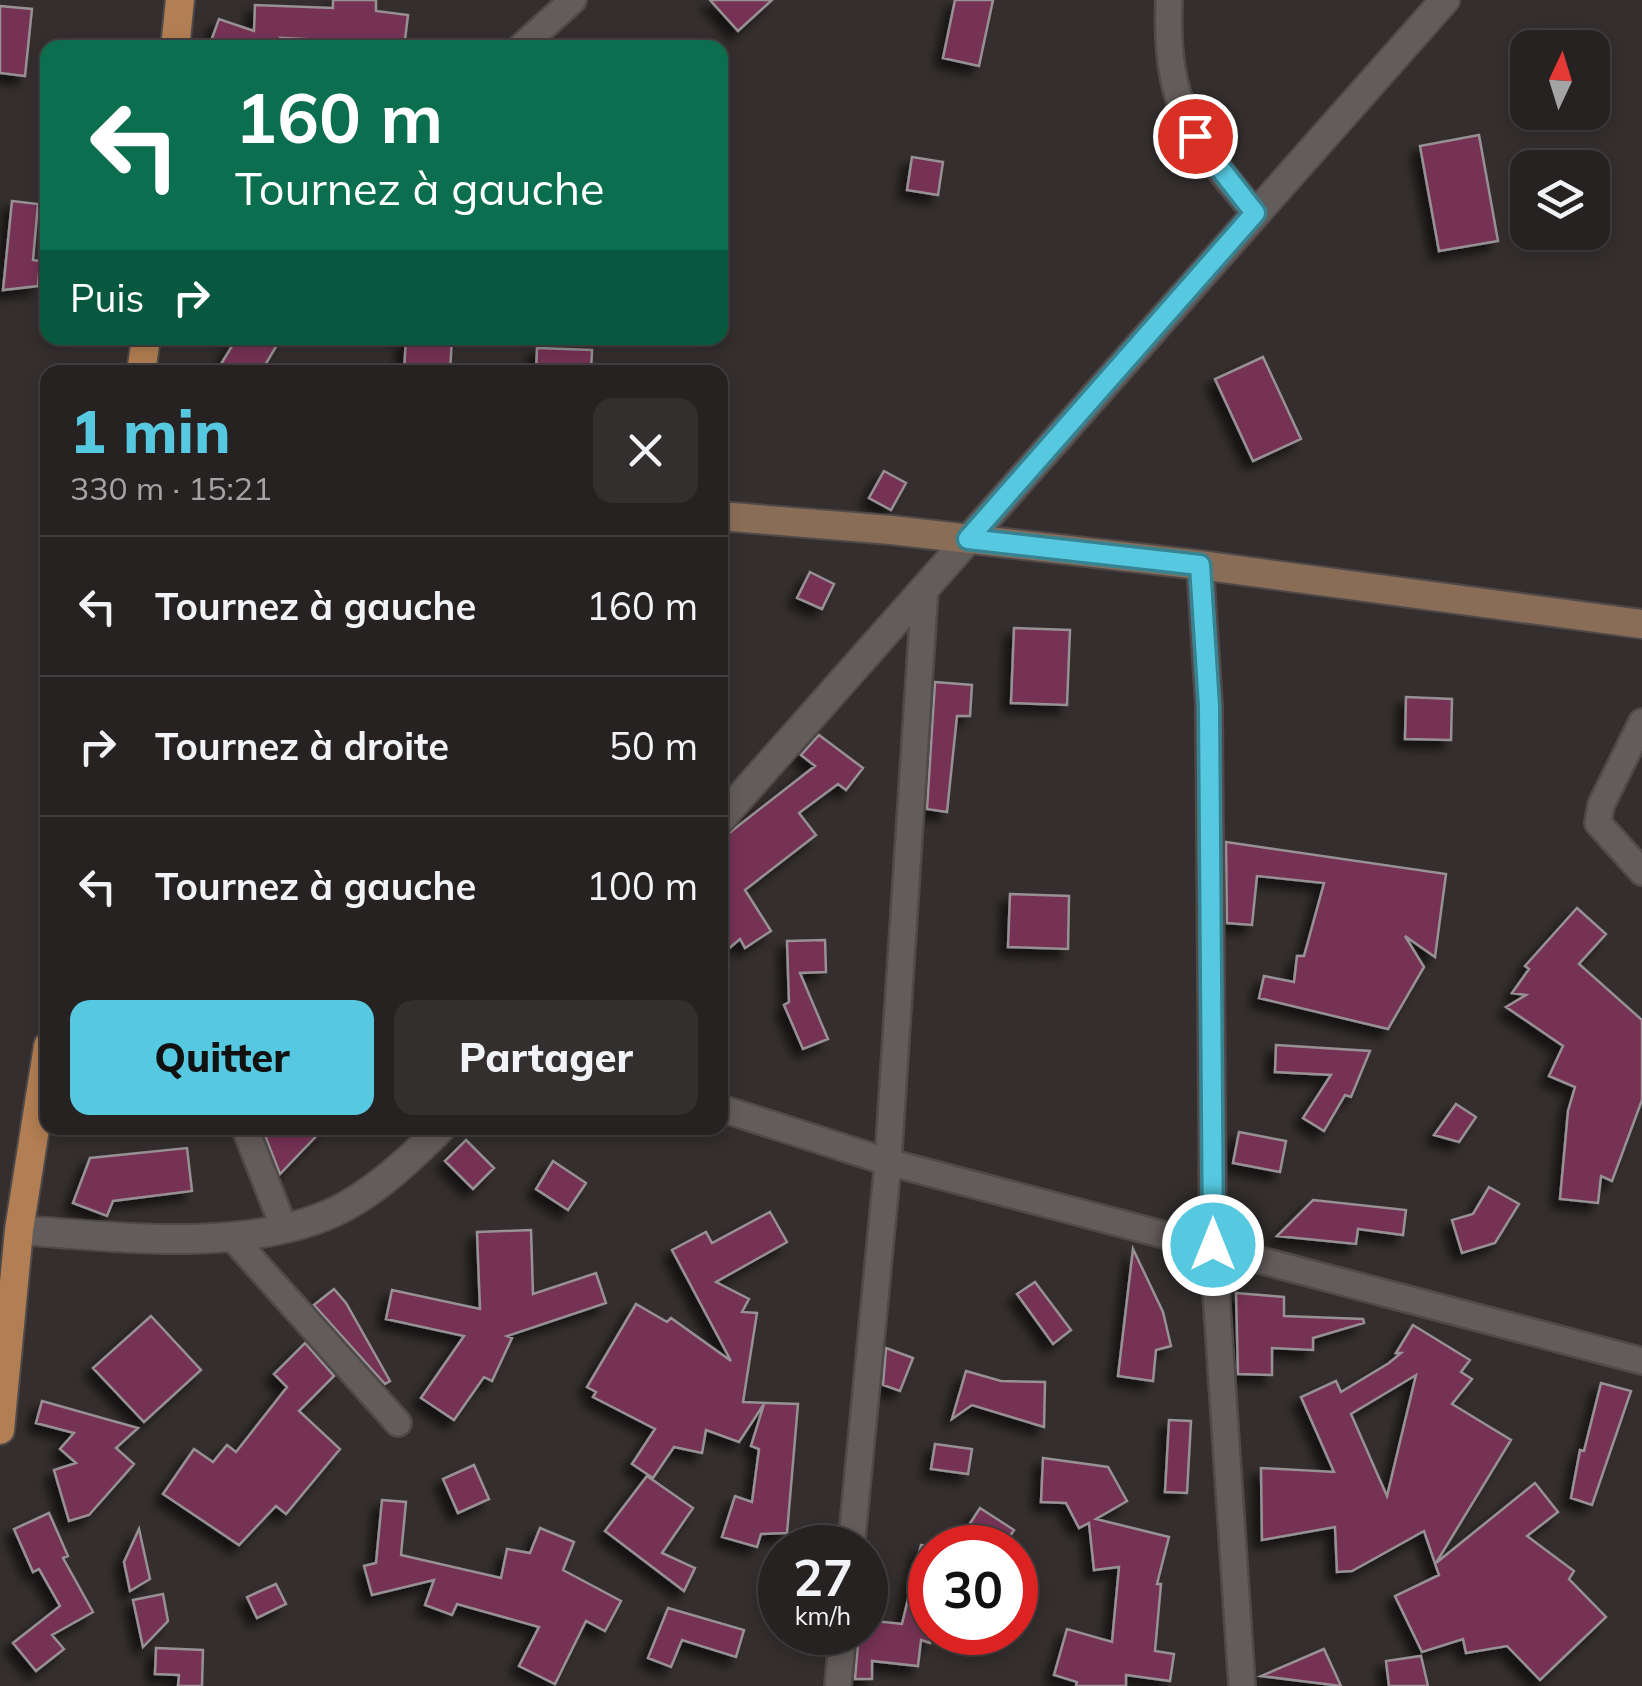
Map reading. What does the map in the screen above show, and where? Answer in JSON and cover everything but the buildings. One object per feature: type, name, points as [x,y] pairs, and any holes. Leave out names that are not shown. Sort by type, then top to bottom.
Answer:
[{"type":"main road","points":[[176,40],[180,0]]},
{"type":"main road","points":[[728,517],[1200,565],[1642,624]]},
{"type":"main road","points":[[0,1430],[10,1228],[40,1084]]},
{"type":"street","points":[[529,40],[573,0]]},
{"type":"street","points":[[1169,0],[1167,47],[1180,110],[1211,160],[1255,213]]},
{"type":"street","points":[[728,811],[1445,0]]},
{"type":"street","points":[[1200,565],[1209,706],[1213,1245],[1242,1686]]},
{"type":"street","points":[[853,1525],[888,1162],[925,588]]},
{"type":"street","points":[[1642,722],[1600,805],[1598,823],[1642,872]]},
{"type":"street","points":[[728,1111],[888,1162],[1642,1361]]},
{"type":"street","points":[[249,1135],[284,1228]]},
{"type":"street","points":[[10,1228],[117,1237],[232,1236],[284,1228],[344,1207],[402,1168],[434,1135]]},
{"type":"street","points":[[232,1236],[398,1423]]},
{"type":"street","points":[[838,1686],[841,1655]]},
{"type":"route","points":[[1195,136],[1255,213],[968,539],[1200,565],[1209,706],[1213,1245]]}]
